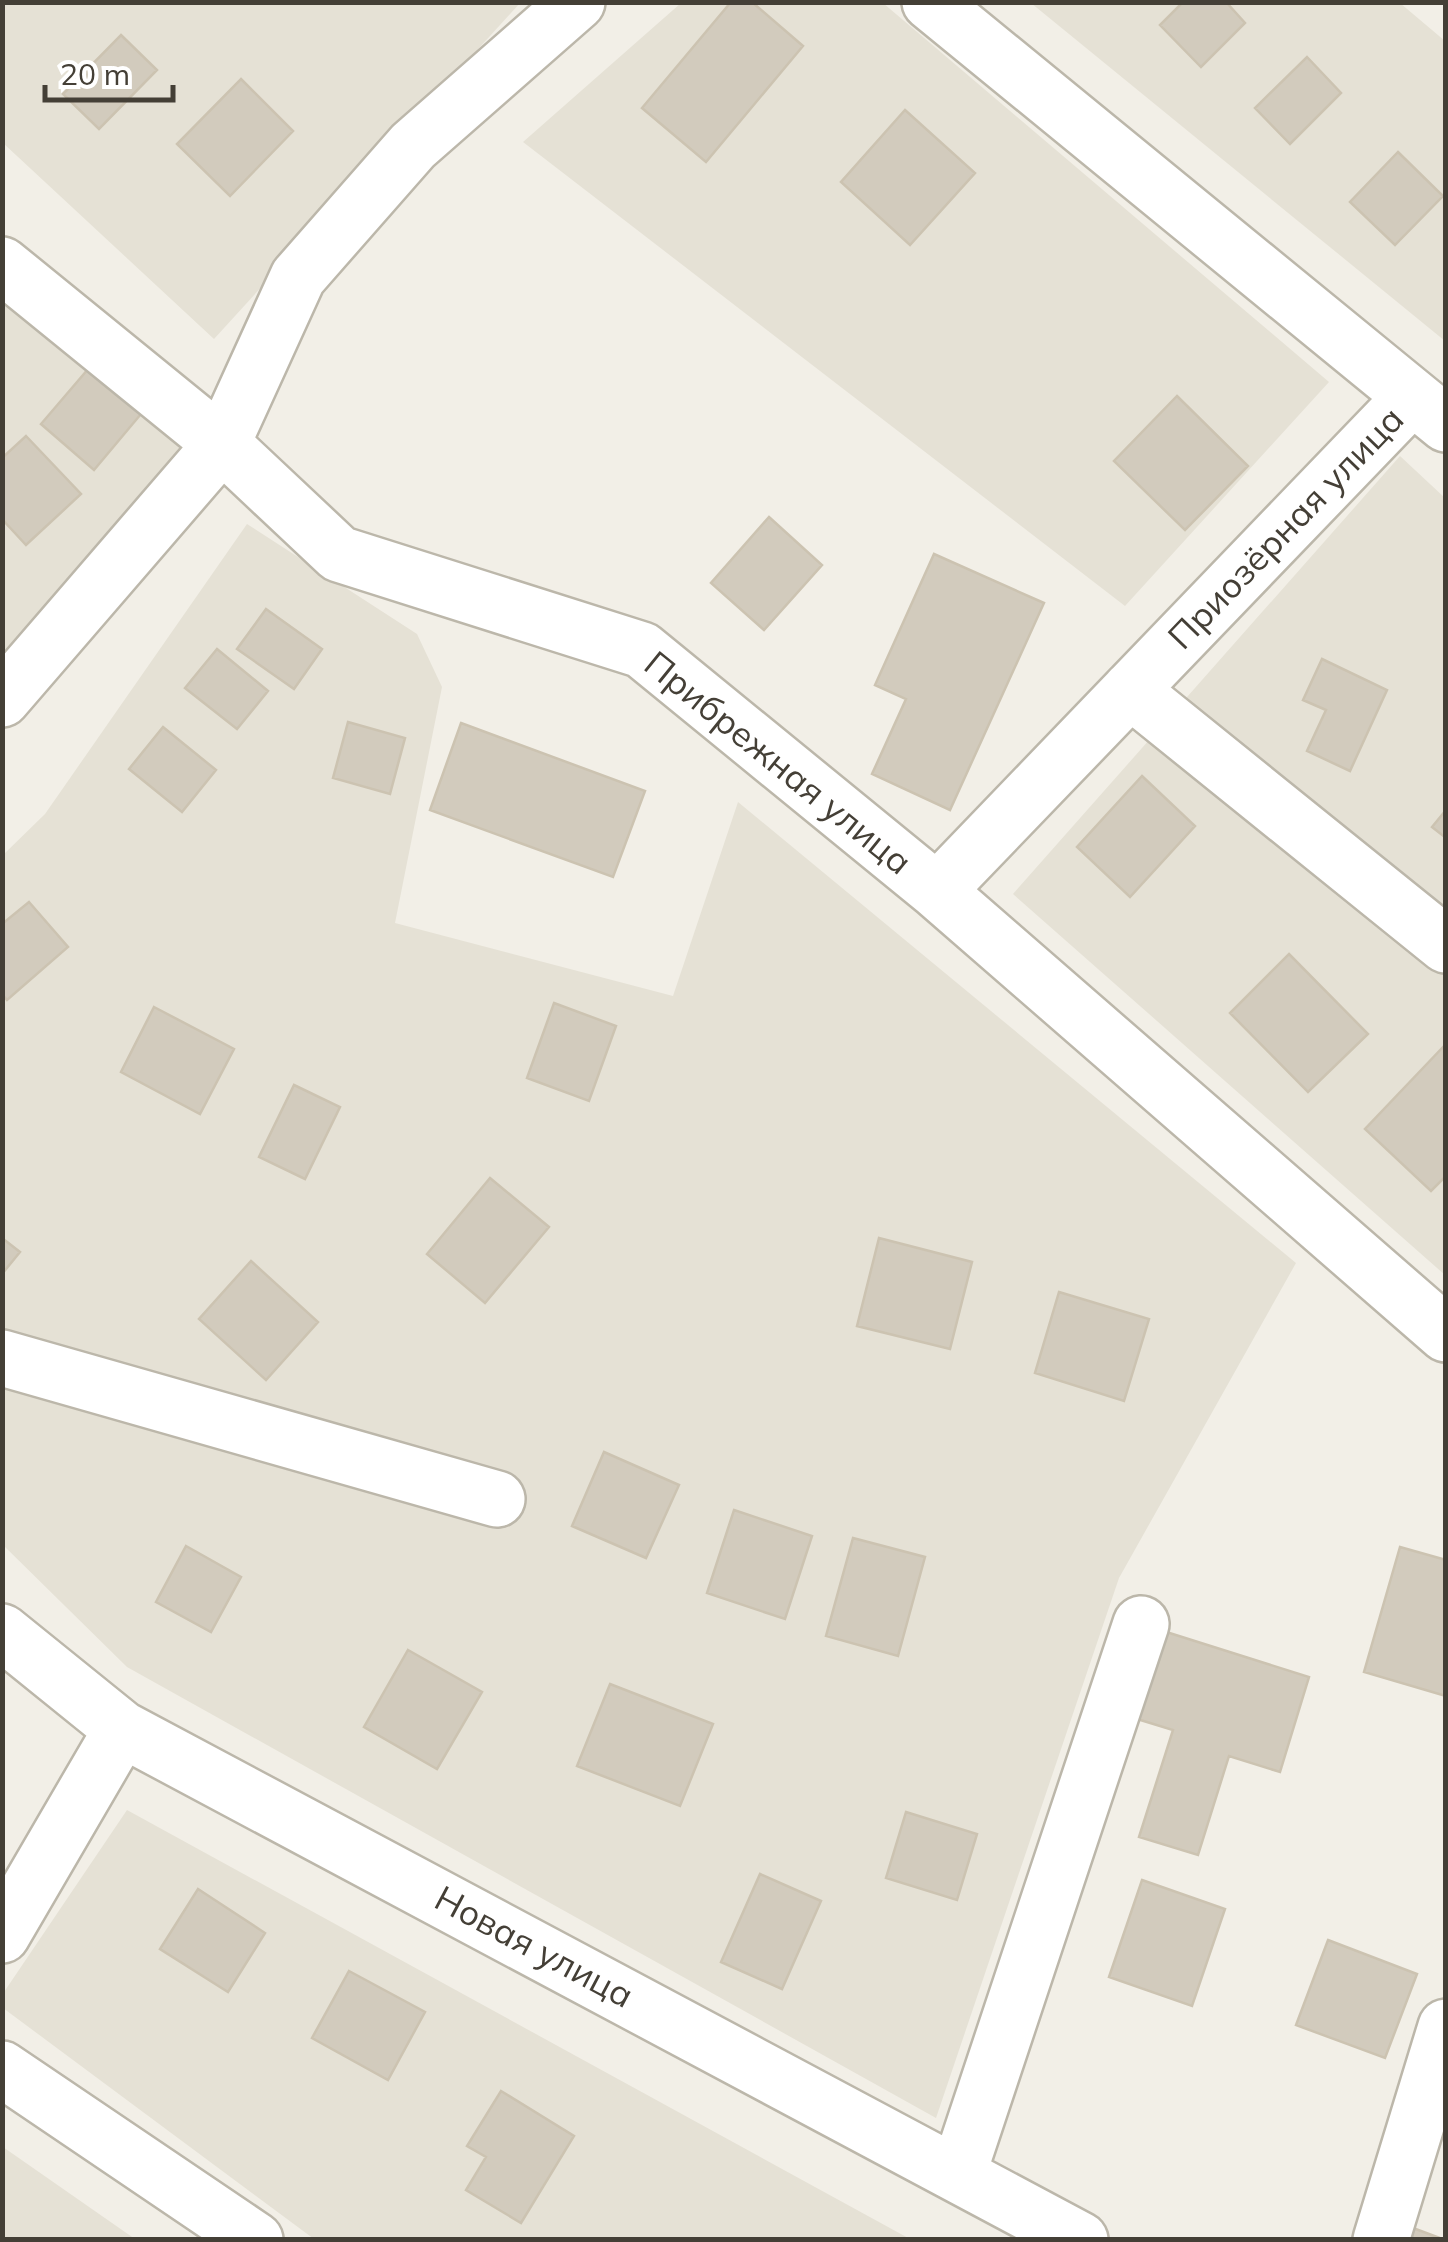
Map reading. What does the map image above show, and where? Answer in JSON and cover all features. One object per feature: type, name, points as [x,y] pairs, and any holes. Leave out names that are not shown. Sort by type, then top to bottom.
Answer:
[{"type":"street","points":[[2,699],[222,444],[298,277],[413,146],[577,2]]},
{"type":"street","name":"Приозёрная улица","points":[[930,2],[1429,411],[1130,690],[937,891]]},
{"type":"street","name":"Прибрежная улица","points":[[2,264],[222,444],[339,554],[642,650],[937,891],[1446,1334]]},
{"type":"street","points":[[1130,690],[1446,945]]},
{"type":"street","points":[[2,1358],[497,1499]]},
{"type":"street","points":[[958,2174],[1141,1624]]},
{"type":"street","name":"Новая улица","points":[[2,1632],[122,1728],[1080,2240]]},
{"type":"street","points":[[2,1935],[122,1728]]},
{"type":"street","points":[[1380,2240],[1446,2028]]},
{"type":"street","points":[[2,2069],[255,2240]]},
{"type":"shaded area","points":[[2,3],[520,3],[214,339],[3,143]]},
{"type":"shaded area","points":[[681,3],[883,3],[1329,382],[1125,606],[523,142]]},
{"type":"shaded area","points":[[1031,3],[1400,3],[1445,41],[1445,341]]},
{"type":"shaded area","points":[[3,300],[186,444],[3,655]]},
{"type":"shaded area","points":[[1400,456],[1445,498],[1445,1275],[1013,894]]},
{"type":"shaded area","points":[[247,524],[417,634],[442,687],[395,923],[673,996],[738,802],[1296,1263],[1119,1578],[936,2118],[127,1667],[3,1545],[3,855],[45,814]]},
{"type":"shaded area","points":[[127,1810],[910,2239],[314,2239],[3,2008],[2,1995]]},
{"type":"shaded area","points":[[3,2147],[135,2239],[3,2239]]},
{"type":"building","points":[[731,2],[752,2],[803,46],[706,162],[642,108]]},
{"type":"building","points":[[1183,2],[1226,2],[1245,23],[1201,67],[1160,25]]},
{"type":"building","points":[[121,35],[157,70],[99,129],[63,94]]},
{"type":"building","points":[[1307,57],[1341,93],[1290,144],[1255,108]]},
{"type":"building","points":[[241,79],[293,131],[230,196],[177,144]]},
{"type":"building","points":[[905,110],[975,173],[910,245],[841,182]]},
{"type":"building","points":[[1398,152],[1443,196],[1395,245],[1350,202]]},
{"type":"building","points":[[89,368],[141,414],[94,470],[41,424]]},
{"type":"building","points":[[1177,396],[1248,466],[1185,530],[1114,461]]},
{"type":"building","points":[[26,436],[81,494],[26,545],[2,519],[2,458]]},
{"type":"building","points":[[769,517],[822,565],[764,630],[711,583]]},
{"type":"building","points":[[934,554],[1044,603],[950,810],[872,774],[906,699],[875,685]]},
{"type":"building","points":[[266,609],[322,649],[294,689],[237,649]]},
{"type":"building","points":[[217,649],[268,691],[237,729],[185,688]]},
{"type":"building","points":[[1322,659],[1387,690],[1350,771],[1307,751],[1326,710],[1303,700]]},
{"type":"building","points":[[348,722],[405,738],[390,794],[333,778]]},
{"type":"building","points":[[461,723],[645,791],[613,877],[430,810]]},
{"type":"building","points":[[163,727],[216,770],[182,812],[129,769]]},
{"type":"building","points":[[1142,776],[1195,826],[1130,897],[1077,847]]},
{"type":"building","points":[[1446,810],[1446,838],[1432,827]]},
{"type":"building","points":[[29,902],[68,947],[7,1000],[2,994],[2,924]]},
{"type":"building","points":[[1289,954],[1368,1034],[1308,1092],[1230,1013]]},
{"type":"building","points":[[554,1003],[616,1026],[589,1101],[527,1078]]},
{"type":"building","points":[[154,1007],[234,1049],[200,1114],[121,1072]]},
{"type":"building","points":[[1444,1046],[1446,1176],[1431,1191],[1365,1129]]},
{"type":"building","points":[[294,1085],[340,1107],[305,1179],[259,1157]]},
{"type":"building","points":[[490,1178],[549,1227],[485,1303],[427,1254]]},
{"type":"building","points":[[2,1238],[20,1252],[2,1274]]},
{"type":"building","points":[[879,1238],[972,1262],[950,1349],[857,1326]]},
{"type":"building","points":[[251,1261],[318,1322],[266,1380],[199,1319]]},
{"type":"building","points":[[1059,1292],[1149,1319],[1124,1401],[1035,1373]]},
{"type":"building","points":[[604,1452],[679,1485],[646,1558],[572,1526]]},
{"type":"building","points":[[734,1510],[812,1536],[785,1619],[707,1593]]},
{"type":"building","points":[[853,1538],[925,1557],[898,1656],[826,1636]]},
{"type":"building","points":[[186,1546],[241,1577],[211,1632],[156,1602]]},
{"type":"building","points":[[1400,1547],[1446,1560],[1446,1696],[1364,1672]]},
{"type":"building","points":[[1141,1624],[1309,1677],[1280,1772],[1229,1756],[1198,1855],[1139,1837],[1173,1730],[1134,1718]]},
{"type":"building","points":[[408,1650],[482,1692],[437,1769],[364,1727]]},
{"type":"building","points":[[610,1684],[713,1724],[680,1806],[577,1766]]},
{"type":"building","points":[[906,1812],[977,1834],[957,1900],[886,1878]]},
{"type":"building","points":[[760,1874],[821,1901],[782,1989],[721,1962]]},
{"type":"building","points":[[1142,1880],[1225,1909],[1192,2006],[1109,1977]]},
{"type":"building","points":[[198,1889],[265,1933],[228,1992],[160,1949]]},
{"type":"building","points":[[1328,1940],[1417,1974],[1385,2058],[1296,2025]]},
{"type":"building","points":[[349,1971],[425,2012],[388,2080],[312,2038]]},
{"type":"building","points":[[501,2091],[574,2136],[521,2223],[466,2190],[486,2157],[467,2146]]},
{"type":"building","points":[[1413,2228],[1445,2240],[1408,2240]]}]
